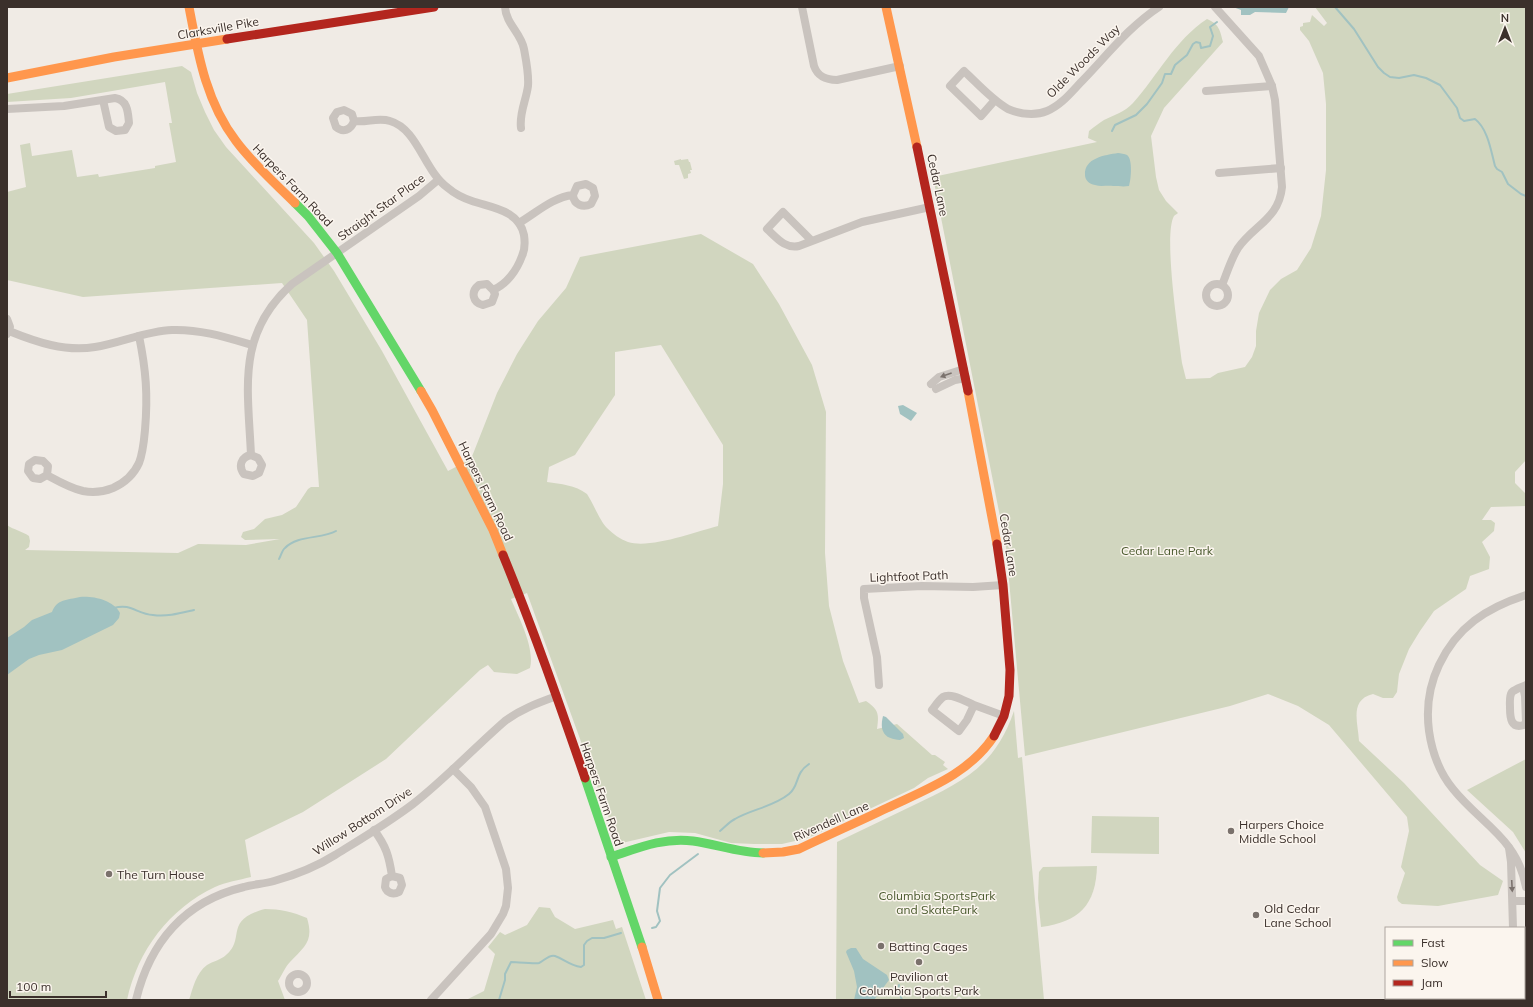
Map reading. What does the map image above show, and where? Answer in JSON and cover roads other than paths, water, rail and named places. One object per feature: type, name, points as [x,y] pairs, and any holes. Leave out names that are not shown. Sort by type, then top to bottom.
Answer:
[{"type":"main road","name":"Harpers Farm Road","points":[[189,7],[196,45],[212,100],[235,140],[260,168],[308,216],[338,252],[432,410],[471,486],[509,567],[556,696],[650,971],[658,1000]]},
{"type":"main road","name":"Clarksville Pike","points":[[7,78],[114,57],[196,45],[291,28],[434,7]]},
{"type":"main road","name":"Cedar Lane","points":[[886,7],[900,66],[965,373],[996,535],[1003,585],[1010,684],[1009,696],[1004,716]]},
{"type":"main road","name":"Rivendell Lane","points":[[611,857],[654,842],[674,840],[696,841],[736,850],[765,854],[777,854],[799,849],[928,790],[956,774],[970,764],[985,750],[995,735],[1004,716]]},
{"type":"street","points":[[504,7],[507,19],[520,38],[524,48],[528,79],[520,116],[521,128]]},
{"type":"street","points":[[802,7],[814,66],[816,72],[821,77],[828,80],[837,80],[900,66]]},
{"type":"street","name":"Olde Woods Way","points":[[995,100],[981,116],[950,86],[964,71],[995,100],[1008,108],[1027,114],[1038,114],[1055,107],[1134,27],[1159,7]]},
{"type":"street","points":[[1215,7],[1244,37],[1259,56],[1272,86],[1275,100],[1281,194],[1275,210],[1239,248],[1222,285]]},
{"type":"street","points":[[1206,91],[1272,86]]},
{"type":"street","points":[[7,109],[50,107],[103,100]]},
{"type":"street","points":[[354,121],[362,122],[381,119],[403,127],[410,135],[438,180],[464,198],[508,213],[519,223],[524,238],[524,253],[507,281],[494,290]]},
{"type":"street","points":[[1219,173],[1280,168]]},
{"type":"street","name":"Straight Star Place","points":[[251,455],[248,371],[252,345],[261,321],[283,292],[292,284],[419,196],[438,180]]},
{"type":"street","points":[[519,223],[556,199],[573,195]]},
{"type":"street","points":[[812,241],[783,212],[767,229],[783,244],[789,247],[799,246],[862,222],[930,207]]},
{"type":"street","points":[[7,319],[10,323],[8,332],[40,342],[74,348],[94,347],[170,330],[196,331],[217,335],[252,345]]},
{"type":"street","points":[[47,475],[73,488],[91,492],[100,492],[118,485],[133,472],[139,464],[142,454],[147,396],[144,361],[139,336]]},
{"type":"street","points":[[933,386],[939,378],[965,373]]},
{"type":"street","name":"Lightfoot Path","points":[[879,685],[877,657],[864,598],[864,589],[922,586],[973,587],[1003,585]]},
{"type":"street","points":[[1526,596],[1505,602],[1482,614],[1459,634],[1450,645],[1437,668],[1429,695],[1427,710],[1433,750],[1442,773],[1454,790],[1498,833],[1516,856],[1526,887]]},
{"type":"street","name":"Willow Bottom Drive","points":[[136,1000],[152,954],[164,936],[189,912],[210,899],[232,890],[274,881],[302,872],[333,857],[413,804],[504,721],[516,712],[556,696]]},
{"type":"street","points":[[974,705],[959,732],[932,710],[942,698],[945,696],[952,696],[1004,716]]},
{"type":"street","points":[[431,1000],[491,934],[503,914],[508,893],[506,869],[485,807],[471,787],[453,769]]},
{"type":"street","points":[[374,830],[386,848],[392,876]]},
{"type":"street","points":[[1509,848],[1513,901],[1513,927]]},
{"type":"street","points":[[1513,901],[1526,901]]},
{"type":"water","points":[[1233,7],[1289,7],[1286,13],[1255,12],[1250,15],[1241,15],[1241,10]]},
{"type":"water","points":[[1118,153],[1129,157],[1131,175],[1129,186],[1100,186],[1088,182],[1085,177],[1086,169],[1092,161],[1102,156]]},
{"type":"water","points":[[903,405],[917,413],[911,421],[900,414],[898,406]]},
{"type":"water","points":[[80,597],[97,598],[108,602],[120,613],[119,618],[113,625],[62,650],[39,655],[29,659],[7,675],[7,638],[32,620],[52,612],[60,602]]},
{"type":"water","points":[[883,716],[886,717],[903,734],[904,738],[900,740],[890,738],[884,734],[882,726]]},
{"type":"water","points":[[851,948],[856,948],[863,959],[887,975],[889,980],[874,1000],[854,1000],[857,987],[854,971],[846,952]]},
{"type":"waterway","points":[[1335,7],[1354,29],[1378,67],[1384,73],[1390,77],[1399,78],[1414,75],[1426,78],[1440,85],[1457,108],[1460,118],[1464,121],[1475,119],[1486,134],[1495,166],[1502,172],[1508,184],[1526,196]]},
{"type":"waterway","points":[[1112,131],[1115,125],[1136,115],[1147,104],[1162,83],[1165,74],[1171,74],[1175,65],[1187,55],[1193,44],[1196,42],[1200,43],[1201,48],[1210,46],[1213,36],[1210,27],[1217,22]]},
{"type":"waterway","points":[[279,559],[284,549],[296,541],[336,531]]},
{"type":"waterway","points":[[114,608],[125,607],[147,614],[158,615],[174,614],[194,610]]},
{"type":"waterway","points":[[720,831],[735,819],[776,802],[789,794],[795,787],[801,772],[809,764]]},
{"type":"waterway","points":[[652,928],[656,927],[660,921],[657,911],[660,888],[670,875],[698,854]]},
{"type":"waterway","points":[[499,1000],[505,980],[505,974],[511,962],[539,963],[553,956],[581,967],[584,965],[584,945],[587,941],[592,938],[604,938],[621,933]]},
{"type":"waterway","points":[[899,985],[898,989],[902,1000]]},
{"type":"place","name":"Harpers Choice Middle School","points":[[1231,831]]},
{"type":"place","name":"The Turn House","points":[[109,874]]},
{"type":"place","name":"Old Cedar Lane School","points":[[1256,915]]},
{"type":"place","name":"Batting Cages","points":[[881,946]]},
{"type":"place","name":"Pavilion at Columbia Sports Park","points":[[919,962]]},
{"type":"park label","name":"Cedar Lane Park","points":[[1167,550]]},
{"type":"park label","name":"Columbia SportsPark and SkatePark","points":[[937,902]]}]
